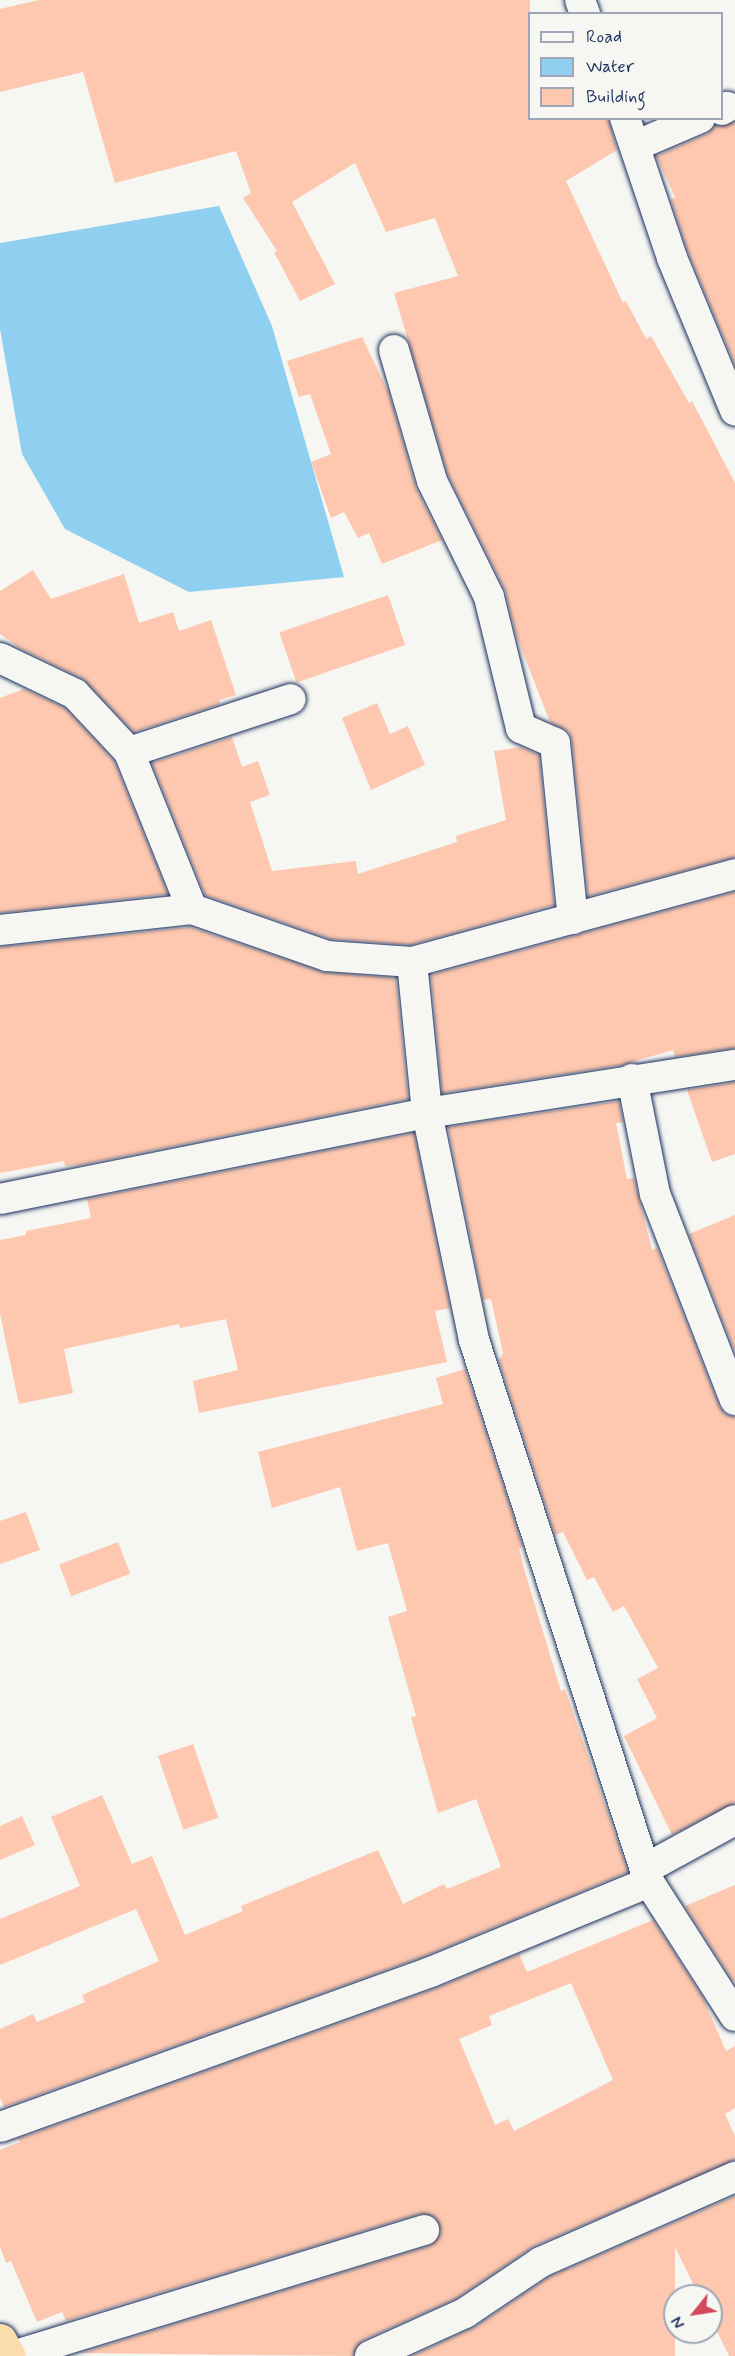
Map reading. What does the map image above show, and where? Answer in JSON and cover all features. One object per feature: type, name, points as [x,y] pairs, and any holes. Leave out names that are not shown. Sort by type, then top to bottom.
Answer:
[{"type":"highway","points":[[0,2340],[10,2356]]},
{"type":"street","points":[[626,120],[672,258],[735,410]]},
{"type":"street","points":[[635,146],[695,120]]},
{"type":"street","points":[[394,350],[432,481],[489,597],[521,728],[555,743],[573,919]]},
{"type":"street","points":[[0,658],[75,694],[129,752],[192,909]]},
{"type":"street","points":[[129,752],[291,699]]},
{"type":"street","points":[[0,930],[192,909],[327,956],[412,962],[735,874]]},
{"type":"street","points":[[412,962],[427,1113],[474,1340],[647,1876],[735,2016]]},
{"type":"street","points":[[0,1199],[427,1113],[632,1079],[735,1065]]},
{"type":"street","points":[[632,1079],[655,1194],[735,1400]]},
{"type":"street","points":[[0,2127],[431,1972],[647,1876],[735,1820]]},
{"type":"street","points":[[370,2356],[465,2313],[542,2262],[735,2177]]},
{"type":"street","points":[[10,2356],[424,2230]]},
{"type":"water","points":[[219,206],[272,326],[344,577],[189,592],[65,529],[22,454],[0,329],[0,243]]},
{"type":"building","points":[[39,0],[530,0],[528,120],[609,120],[617,150],[566,181],[623,303],[626,301],[646,339],[651,336],[689,403],[692,401],[735,483],[735,857],[588,896],[572,741],[569,732],[550,722],[516,635],[505,590],[448,475],[394,293],[458,276],[435,218],[386,232],[355,163],[292,202],[335,284],[300,301],[274,252],[277,251],[243,198],[251,193],[236,151],[115,183],[83,72],[0,92],[0,9]]},
{"type":"building","points":[[735,122],[735,365],[688,252],[671,200],[675,197],[656,156],[707,134],[715,126]]},
{"type":"building","points":[[362,337],[389,393],[416,488],[442,540],[382,564],[369,533],[358,538],[344,512],[331,518],[311,462],[331,454],[310,394],[299,397],[287,361]]},
{"type":"building","points":[[33,570],[51,599],[124,574],[139,623],[173,612],[179,631],[211,620],[236,695],[219,700],[220,704],[134,732],[83,679],[18,647],[0,634],[0,591]]},
{"type":"building","points":[[388,595],[405,645],[297,683],[279,632]]},
{"type":"building","points":[[24,689],[65,708],[114,761],[168,894],[0,913],[0,698]]},
{"type":"building","points":[[377,703],[390,734],[408,726],[425,765],[371,790],[342,718]]},
{"type":"building","points":[[232,737],[242,767],[258,761],[270,795],[250,802],[272,871],[356,861],[358,874],[457,842],[456,836],[506,820],[494,751],[521,747],[539,755],[554,905],[410,945],[331,939],[205,895],[152,763]]},
{"type":"building","points":[[735,892],[735,1048],[675,1057],[673,1050],[622,1065],[442,1093],[431,975]]},
{"type":"building","points":[[190,927],[322,972],[396,978],[408,1099],[80,1165],[65,1166],[64,1161],[0,1173],[0,947]]},
{"type":"building","points":[[735,1082],[735,1154],[712,1162],[687,1090]]},
{"type":"building","points":[[619,1101],[623,1122],[616,1123],[627,1179],[634,1178],[652,1250],[657,1248],[719,1406],[725,1414],[735,1417],[735,1803],[672,1835],[624,1736],[657,1718],[637,1679],[658,1668],[624,1606],[613,1612],[594,1577],[587,1580],[563,1532],[555,1535],[499,1360],[503,1353],[491,1299],[483,1300],[448,1127]]},
{"type":"building","points":[[414,1133],[450,1308],[435,1311],[447,1362],[199,1413],[193,1381],[238,1370],[226,1319],[180,1328],[179,1324],[64,1349],[73,1393],[19,1404],[0,1314],[0,1240],[26,1235],[26,1231],[91,1218],[87,1199]]},
{"type":"building","points":[[735,1215],[735,1352],[689,1234]]},
{"type":"building","points":[[465,1369],[523,1547],[519,1548],[524,1569],[561,1691],[565,1689],[628,1872],[425,1956],[4,2107],[0,2098],[0,2029],[33,2014],[37,2022],[85,2002],[82,1995],[159,1961],[136,1909],[0,1965],[0,1919],[80,1886],[51,1817],[102,1795],[132,1864],[152,1856],[185,1935],[243,1911],[241,1906],[378,1850],[403,1904],[444,1884],[447,1889],[501,1867],[476,1799],[438,1813],[411,1717],[416,1716],[388,1617],[407,1611],[388,1543],[357,1551],[340,1487],[272,1508],[258,1452],[443,1404],[436,1378]]},
{"type":"building","points":[[26,1512],[40,1550],[0,1564],[0,1521]]},
{"type":"building","points":[[118,1542],[130,1574],[71,1596],[59,1565]]},
{"type":"building","points":[[193,1744],[218,1818],[183,1830],[158,1756]]},
{"type":"building","points":[[22,1816],[35,1845],[0,1860],[0,1826]]},
{"type":"building","points":[[735,1885],[735,1980],[733,1981],[685,1906]]},
{"type":"building","points":[[653,1920],[702,1996],[726,2051],[735,2046],[735,2108],[725,2114],[735,2136],[735,2160],[534,2246],[457,2298],[363,2340],[353,2356],[81,2353],[429,2246],[441,2233],[435,2217],[419,2214],[66,2321],[62,2312],[37,2322],[11,2261],[6,2263],[0,2247],[0,2150],[20,2142],[18,2139],[437,1988],[519,1954],[527,1972]],"holes":[[[571,1983],[613,2080],[514,2131],[508,2119],[495,2125],[459,2039],[492,2025],[489,2016]]]},
{"type":"building","points":[[735,2196],[735,2356],[729,2356],[723,2344],[723,2284],[693,2284],[675,2247],[675,2284],[663,2284],[663,2344],[675,2344],[675,2356],[412,2356],[475,2327],[549,2277]]}]
